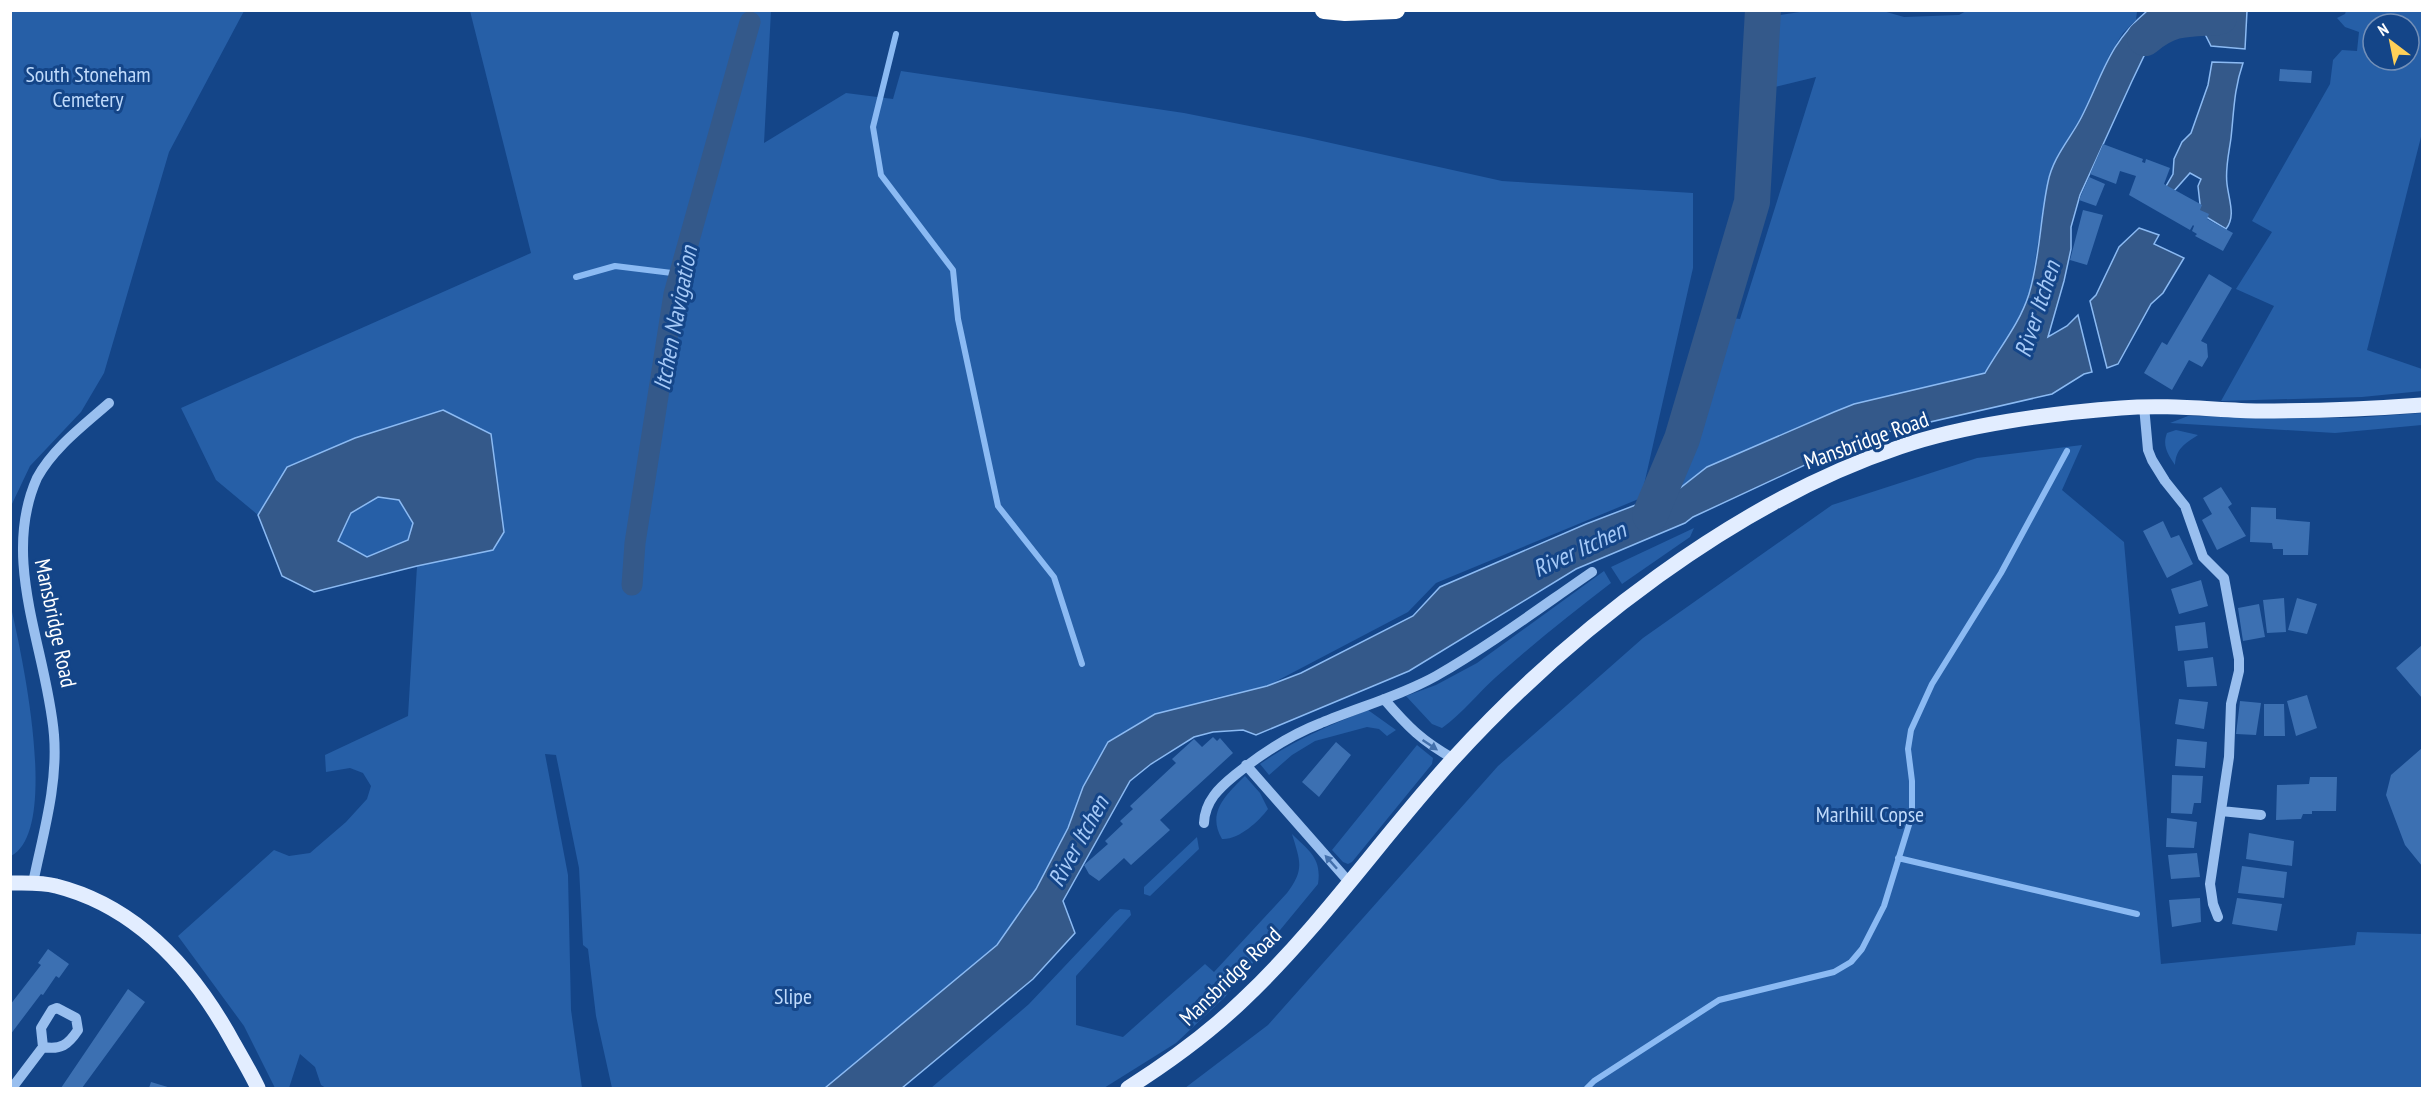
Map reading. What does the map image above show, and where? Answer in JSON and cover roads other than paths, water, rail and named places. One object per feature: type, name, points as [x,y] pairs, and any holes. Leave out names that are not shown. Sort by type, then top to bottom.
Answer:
[{"type":"highway","points":[[1324,10],[1345,12],[1396,10]]},
{"type":"main road","name":"Mansbridge Road","points":[[1128,1089],[1196,1042],[1244,999],[1290,952],[1454,759],[1514,698],[1591,628],[1680,562],[1750,516],[1800,487],[1903,446],[1948,434],[2053,416],[2144,406],[2260,411],[2422,405]]},
{"type":"main road","points":[[10,883],[56,885],[89,898],[128,918],[155,939],[174,956],[221,1020],[258,1089]]},
{"type":"street","name":"Mansbridge Road","points":[[33,883],[54,782],[55,754],[48,698],[19,573],[19,540],[24,511],[37,478],[59,448],[109,403]]},
{"type":"street","points":[[2144,406],[2148,450],[2152,460],[2185,506],[2203,557],[2221,574],[2225,583],[2239,671],[2231,704],[2229,757],[2210,884],[2218,917]]},
{"type":"street","points":[[1204,823],[1204,812],[1209,801],[1246,765],[1282,742],[1319,723],[1384,699],[1433,677],[1472,655],[1592,572]]},
{"type":"street","points":[[1384,699],[1409,728],[1429,745],[1454,759]]},
{"type":"street","points":[[1246,765],[1349,882]]},
{"type":"street","points":[[2221,811],[2261,815]]},
{"type":"street","points":[[12,1089],[43,1047]]},
{"type":"water","points":[[2147,11],[2187,11],[2189,30],[2151,47],[2132,81],[2080,195],[2071,227],[2071,249],[2064,281],[2048,337],[2067,326],[2078,315],[2092,372],[2084,374],[2052,394],[1865,437],[1693,517],[1685,523],[1576,569],[1409,671],[1256,735],[1243,730],[1213,732],[1194,737],[1151,764],[1130,781],[1063,901],[1075,933],[1033,979],[902,1088],[825,1088],[997,945],[1036,889],[1068,828],[1083,787],[1108,742],[1155,714],[1267,686],[1301,673],[1413,616],[1440,587],[1586,524],[1680,488],[1707,467],[1834,412],[1854,404],[1985,373],[2015,325],[2029,294],[2048,182],[2054,164],[2081,118],[2115,48],[2134,23]]},
{"type":"water","points":[[2199,11],[2247,11],[2245,49],[2211,46],[2200,24]]},
{"type":"water","points":[[2212,62],[2243,63],[2236,91],[2227,166],[2231,219],[2226,229],[2198,212],[2200,204],[2198,186],[2201,179],[2190,173],[2173,192],[2165,188],[2173,174],[2174,159],[2182,142],[2191,133],[2208,85]]},
{"type":"water","points":[[2139,228],[2159,235],[2154,244],[2184,258],[2163,293],[2151,304],[2118,364],[2107,368],[2090,301],[2096,295],[2119,247]]},
{"type":"water","points":[[443,410],[491,434],[504,532],[493,550],[314,592],[282,576],[258,515],[287,467],[355,438]],"holes":[[[378,497],[399,500],[413,523],[408,540],[367,557],[338,541],[351,513]]]},
{"type":"waterway","points":[[1650,515],[1682,439],[1752,202],[1763,10]]},
{"type":"waterway","name":"River Itchen","points":[[2145,38],[2171,22],[2219,17],[2219,10]]},
{"type":"waterway","name":"Itchen Navigation","points":[[632,585],[635,543],[674,294],[750,22]]},
{"type":"waterway","points":[[896,34],[873,127],[881,175],[953,270],[958,319],[998,506],[1054,577],[1082,664]]},
{"type":"waterway","points":[[576,277],[615,266],[680,274]]},
{"type":"waterway","points":[[1587,1088],[1594,1081],[1719,1000],[1834,972],[1851,962],[1862,949],[1884,906],[1912,815],[1912,781],[1908,749],[1911,730],[1932,684],[2001,573],[2067,451]]},
{"type":"waterway","points":[[1898,858],[2137,914]]},
{"type":"park label","name":"South Stoneham Cemetery","points":[[88,86]]},
{"type":"park label","name":"Marlhill Copse","points":[[1870,814]]},
{"type":"park label","name":"Slipe","points":[[793,996]]}]
